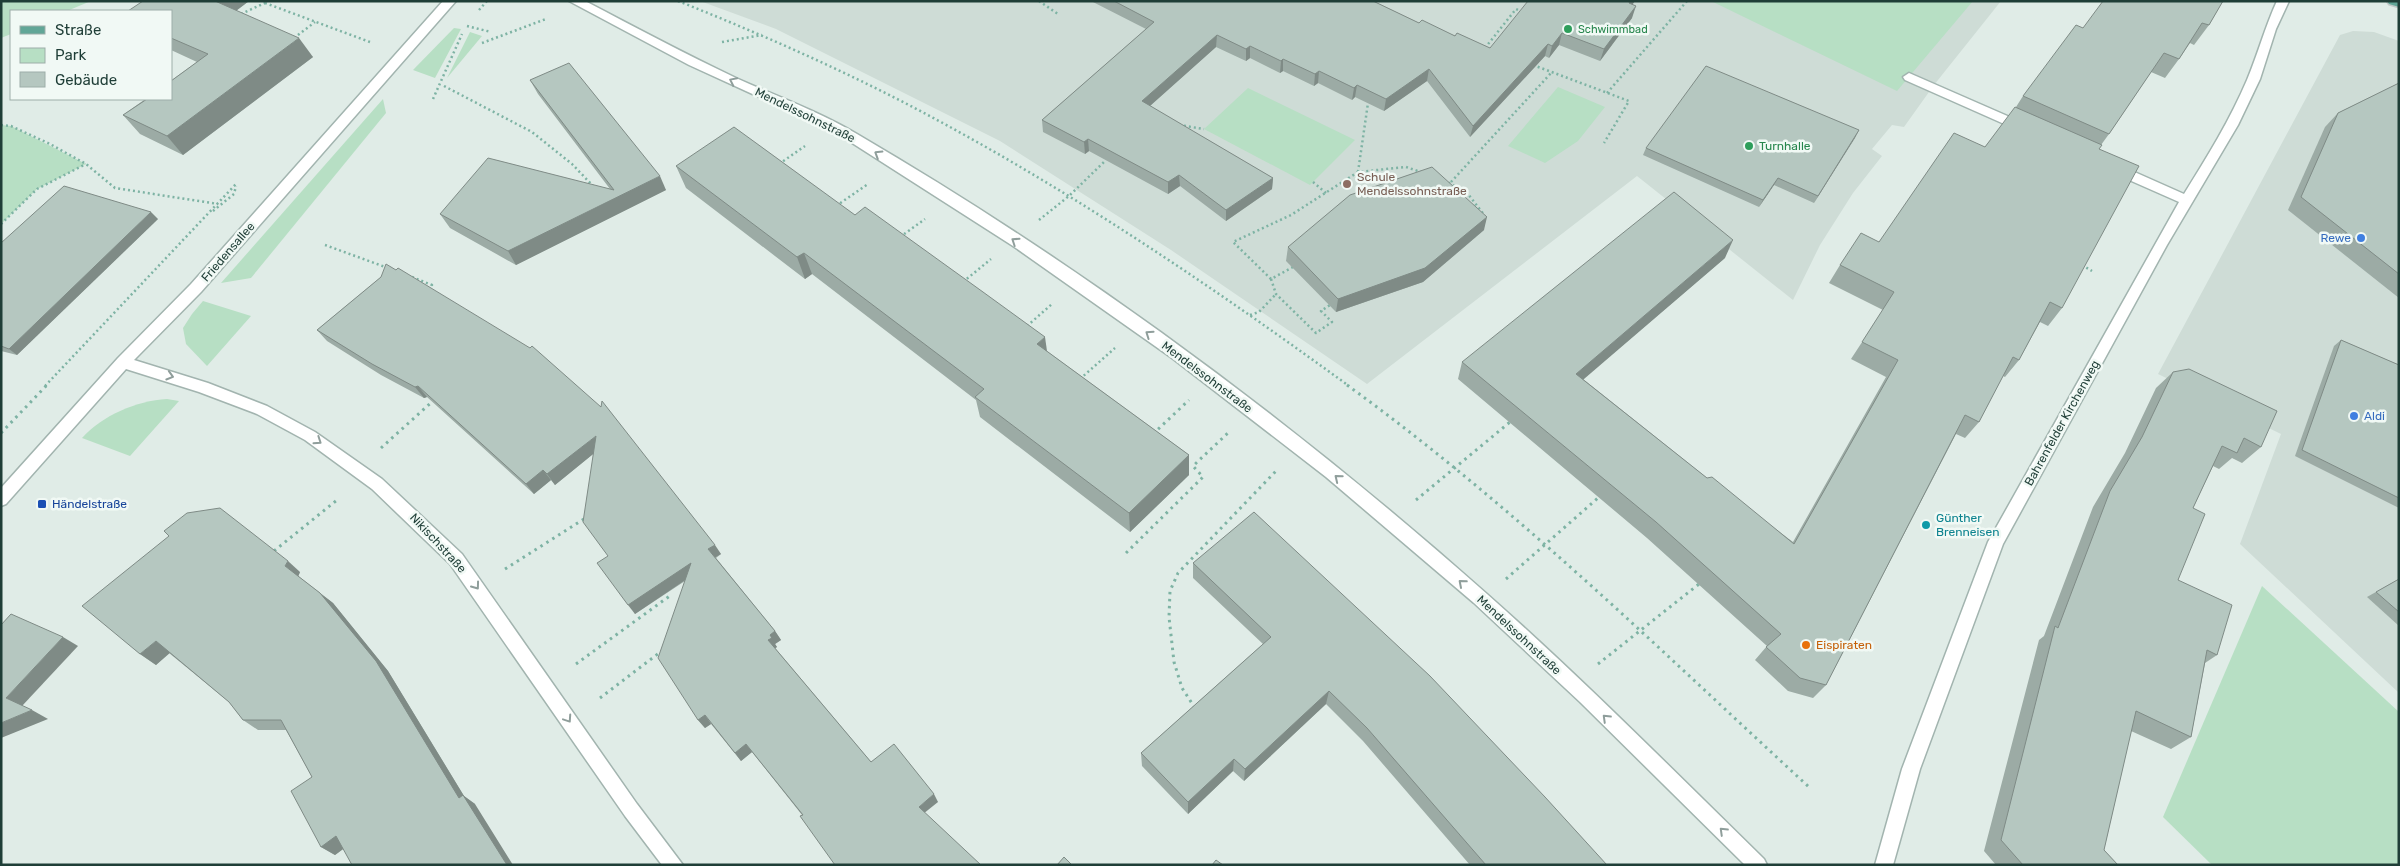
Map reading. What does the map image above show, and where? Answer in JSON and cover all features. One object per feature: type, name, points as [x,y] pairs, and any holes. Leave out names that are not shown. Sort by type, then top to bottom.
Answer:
[{"type":"main road","points":[[2393,1],[2399,4]]},
{"type":"street","name":"Friedensallee","points":[[1,499],[123,362],[196,288],[450,1]]},
{"type":"street","name":"Mendelssohnstraße","points":[[575,1],[733,81],[850,136],[1014,240],[1171,350],[1300,447],[1482,600],[1758,865]]},
{"type":"street","name":"Bahrenfelder Kirchenweg","points":[[1884,865],[1911,769],[1996,542],[2186,200],[2232,125],[2254,79],[2270,28],[2283,1]]},
{"type":"street","points":[[1909,77],[2037,134]]},
{"type":"street","points":[[2100,162],[2186,200]]},
{"type":"street","name":"Nikischstraße","points":[[123,362],[202,386],[262,410],[310,436],[385,490],[456,559],[621,797],[674,865]]},
{"type":"path","points":[[476,13],[487,1]]},
{"type":"path","points":[[678,1],[763,35],[860,80],[967,136],[1069,196],[1250,316],[1367,398],[1456,468],[1545,545],[1810,788]]},
{"type":"path","points":[[1039,1],[1058,14]]},
{"type":"path","points":[[1607,93],[1686,1]]},
{"type":"path","points":[[236,17],[266,2],[370,42]]},
{"type":"path","points":[[1485,48],[1516,9],[1524,13]]},
{"type":"path","points":[[482,43],[546,19]]},
{"type":"path","points":[[432,99],[466,26],[471,20]]},
{"type":"path","points":[[293,39],[315,22]]},
{"type":"path","points":[[466,26],[491,32]]},
{"type":"path","points":[[1476,44],[1493,51]]},
{"type":"path","points":[[1527,63],[1629,101],[1604,143]]},
{"type":"path","points":[[1451,182],[1552,72]]},
{"type":"path","points":[[444,86],[532,132],[572,164],[595,188],[597,194]]},
{"type":"path","points":[[1358,172],[1368,103]]},
{"type":"path","points":[[1175,124],[1204,129]]},
{"type":"path","points":[[1,125],[11,126],[86,164],[116,188],[218,204]]},
{"type":"path","points":[[778,165],[808,144]]},
{"type":"path","points":[[1014,240],[1069,196],[1106,160]]},
{"type":"path","points":[[1,224],[37,189],[86,164]]},
{"type":"path","points":[[1330,305],[1321,310],[1332,322],[1316,332],[1276,294],[1271,279],[1233,242],[1290,214],[1358,172],[1406,167],[1424,173]]},
{"type":"path","points":[[1442,179],[1451,182],[1477,202],[1485,216]]},
{"type":"path","points":[[835,207],[873,180]]},
{"type":"path","points":[[1313,182],[1326,193]]},
{"type":"path","points":[[1,433],[236,184],[234,194],[218,209],[210,213]]},
{"type":"path","points":[[898,239],[932,214]]},
{"type":"path","points":[[325,245],[396,271]]},
{"type":"path","points":[[961,284],[995,256]]},
{"type":"path","points":[[2080,265],[2092,271]]},
{"type":"path","points":[[1271,279],[1293,267]]},
{"type":"path","points":[[405,275],[432,285],[425,294]]},
{"type":"path","points":[[1250,316],[1259,312],[1276,294]]},
{"type":"path","points":[[1024,329],[1058,299]]},
{"type":"path","points":[[1077,382],[1116,347]]},
{"type":"path","points":[[379,450],[441,394]]},
{"type":"path","points":[[1152,435],[1195,395]]},
{"type":"path","points":[[1390,521],[1510,422]]},
{"type":"path","points":[[1126,553],[1203,477],[1193,466],[1235,426]]},
{"type":"path","points":[[1200,714],[1182,688],[1174,662],[1170,591],[1178,573],[1300,447]]},
{"type":"path","points":[[1482,600],[1599,497]]},
{"type":"path","points":[[274,551],[337,500]]},
{"type":"path","points":[[505,569],[588,516]]},
{"type":"path","points":[[1572,685],[1700,584]]},
{"type":"path","points":[[576,664],[671,596]]},
{"type":"path","points":[[600,698],[669,646]]},
{"type":"shaded area","name":"Schule Mendelssohnstraße","points":[[700,1],[2001,1],[1934,85],[1904,127],[1892,125],[1872,149],[1882,156],[1853,193],[1820,245],[1793,300],[1637,176],[1367,384],[1171,250],[1000,141],[776,29]]},
{"type":"shaded area","points":[[2353,31],[2374,32],[2399,41],[2399,693],[2240,544],[2281,434],[2158,374],[2340,35]]},
{"type":"green space","points":[[1,1],[91,1],[69,10],[10,10],[10,34],[1,38]]},
{"type":"green space","points":[[1711,1],[1973,1],[1897,91]]},
{"type":"green space","points":[[454,28],[461,29],[435,78],[413,70]]},
{"type":"green space","points":[[470,32],[482,36],[447,78]]},
{"type":"green space","points":[[1558,87],[1605,107],[1578,141],[1545,163],[1508,146]]},
{"type":"green space","points":[[1248,88],[1355,140],[1310,185],[1204,129]]},
{"type":"green space","points":[[383,99],[386,113],[251,278],[221,283]]},
{"type":"green space","points":[[1,125],[11,126],[86,164],[37,189],[1,224]]},
{"type":"green space","points":[[203,301],[251,316],[207,366],[186,344],[183,328]]},
{"type":"green space","points":[[167,399],[179,401],[130,456],[82,438],[110,416],[132,406]]},
{"type":"green space","points":[[2262,586],[2399,712],[2399,865],[2212,865],[2163,817]]},
{"type":"building","points":[[143,1],[215,1],[299,38],[167,136],[123,115],[146,100],[172,100],[172,80],[208,54],[172,38],[172,10],[130,10]]},
{"type":"building","points":[[1114,1],[1373,1],[1419,23],[1422,20],[1455,36],[1457,33],[1490,48],[1528,1],[1630,1],[1629,3],[1636,6],[1604,49],[1562,33],[1552,46],[1548,44],[1473,126],[1429,69],[1386,99],[1357,85],[1354,88],[1319,71],[1315,74],[1283,59],[1281,61],[1250,46],[1246,49],[1217,35],[1142,101],[1273,178],[1226,210],[1179,175],[1168,182],[1088,139],[1084,142],[1042,120],[1154,22]]},
{"type":"building","points":[[2103,1],[2223,1],[2209,25],[2202,23],[2179,59],[2164,53],[2109,134],[2023,96],[2076,25],[2083,28]]},
{"type":"building","points":[[569,63],[660,176],[508,251],[440,214],[488,158],[614,190],[530,80]]},
{"type":"building","name":"Turnhalle","points":[[1706,66],[1859,130],[1818,196],[1778,178],[1763,200],[1646,148]]},
{"type":"building","points":[[2399,83],[2399,274],[2301,197],[2338,113]]},
{"type":"building","points":[[2015,107],[2102,145],[2099,149],[2139,166],[2062,308],[2050,302],[2019,360],[2013,357],[1979,422],[1965,415],[1826,685],[1800,678],[1766,647],[1781,634],[1656,522],[1462,362],[1674,192],[1733,240],[1576,374],[1707,478],[1712,477],[1794,544],[1898,360],[1862,342],[1894,292],[1840,265],[1861,233],[1879,242],[1954,133],[1985,147]]},
{"type":"building","points":[[734,127],[855,215],[865,207],[983,292],[1045,337],[1037,344],[1189,455],[1129,513],[975,397],[984,389],[804,253],[797,257],[676,166]]},
{"type":"building","points":[[1432,167],[1487,217],[1425,268],[1338,299],[1288,247],[1350,195]]},
{"type":"building","points":[[64,186],[151,212],[9,349],[1,346],[1,243]]},
{"type":"building","points":[[386,264],[396,270],[398,268],[530,348],[532,346],[601,407],[602,401],[715,545],[708,549],[775,631],[770,635],[772,638],[768,640],[871,762],[894,744],[934,794],[919,807],[981,865],[835,865],[800,816],[803,815],[746,744],[735,753],[705,715],[698,720],[658,658],[691,563],[628,605],[597,563],[608,556],[583,522],[596,436],[547,474],[543,470],[526,484],[418,386],[415,387],[372,364],[317,330],[381,277]]},
{"type":"building","name":"Aldi","points":[[2341,340],[2399,365],[2399,498],[2302,450]]},
{"type":"building","points":[[2189,369],[2277,411],[2261,447],[2244,438],[2237,453],[2222,446],[2193,508],[2205,514],[2178,580],[2232,605],[2217,655],[2207,650],[2191,737],[2136,711],[2104,850],[2118,865],[2023,865],[2001,840],[2055,626],[2058,628],[2110,491],[2142,437],[2173,372]]},
{"type":"building","points":[[220,508],[288,561],[285,566],[320,593],[376,661],[459,798],[463,795],[507,865],[352,865],[336,836],[321,847],[291,791],[312,777],[281,720],[243,720],[229,702],[156,641],[140,654],[82,606],[169,536],[164,531],[187,513]]},
{"type":"building","points":[[1254,512],[1430,676],[1607,865],[1486,865],[1367,728],[1329,691],[1245,769],[1234,759],[1188,802],[1141,753],[1271,637],[1193,563]]},
{"type":"building","points":[[2399,579],[2399,612],[2376,592]]},
{"type":"building","points":[[11,614],[63,637],[6,698],[32,710],[1,723],[1,625]]},
{"type":"building","points":[[1064,857],[1072,865],[1057,865]]},
{"type":"building","points":[[1216,860],[1223,865],[1212,865]]},
{"type":"place","name":"Schwimmbad","points":[[1568,29]]},
{"type":"place","name":"Turnhalle","points":[[1749,146]]},
{"type":"place","name":"Schule Mendelssohnstraße","points":[[1347,184]]},
{"type":"place","name":"Rewe","points":[[2361,238]]},
{"type":"place","name":"Aldi","points":[[2354,416]]},
{"type":"place","name":"Händelstraße","points":[[42,504]]},
{"type":"place","name":"Günther Brenneisen","points":[[1926,525]]},
{"type":"place","name":"Eispiraten","points":[[1806,645]]}]
